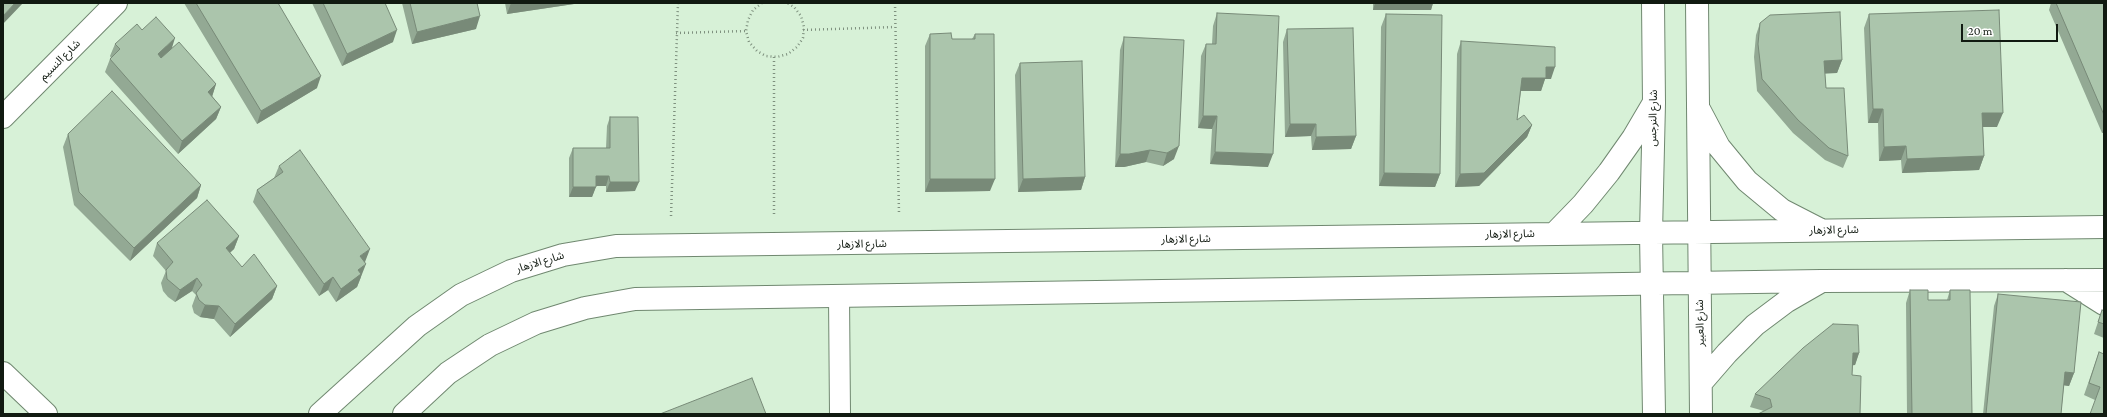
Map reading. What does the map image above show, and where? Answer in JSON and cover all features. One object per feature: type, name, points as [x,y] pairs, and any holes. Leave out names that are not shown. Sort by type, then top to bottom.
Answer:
[{"type":"street","name":"شارع النسيم","points":[[3,117],[116,3]]},
{"type":"street","name":"شارع النرجس","points":[[1651,233],[1654,103],[1653,3]]},
{"type":"street","points":[[1697,3],[1700,232]]},
{"type":"street","points":[[1554,234],[1583,204],[1609,172],[1633,138],[1654,103]]},
{"type":"street","points":[[1698,107],[1719,147],[1747,181],[1782,210],[1822,231]]},
{"type":"street","name":"شارع الازهار","points":[[320,414],[417,326],[461,295],[511,271],[563,255],[616,246],[1822,231],[2102,225]]},
{"type":"street","name":"شارع العبير","points":[[1700,232],[1701,414]]},
{"type":"street","points":[[1651,233],[1654,414]]},
{"type":"street","points":[[2066,280],[2104,304]]},
{"type":"street","points":[[404,414],[448,373],[490,345],[536,323],[585,308],[635,300],[1700,283],[2104,280]]},
{"type":"street","points":[[1701,383],[1727,353],[1755,326],[1787,301],[1821,282]]},
{"type":"street","points":[[3,373],[46,414]]},
{"type":"lane","points":[[839,296],[840,414]]},
{"type":"path","points":[[670,246],[678,3]]},
{"type":"path","points":[[762,3],[753,10],[748,20],[746,31],[749,42],[757,51],[766,56],[774,57],[788,54],[797,47],[803,38],[804,30],[801,16],[794,7],[787,3]]},
{"type":"path","points":[[895,3],[900,243]]},
{"type":"path","points":[[804,30],[895,27]]},
{"type":"path","points":[[676,33],[746,31]]},
{"type":"path","points":[[774,57],[774,245]]},
{"type":"building","points":[[3,3],[15,3],[3,16]]},
{"type":"building","points":[[196,3],[278,3],[321,76],[261,111]]},
{"type":"building","points":[[323,3],[385,3],[397,30],[347,54]]},
{"type":"building","points":[[410,3],[477,3],[480,16],[417,32]]},
{"type":"building","points":[[2056,3],[2104,3],[2104,115]]},
{"type":"building","points":[[1999,10],[2003,113],[1982,113],[1984,156],[1907,159],[1906,146],[1884,147],[1883,109],[1873,109],[1869,14]]},
{"type":"building","points":[[1840,12],[1842,60],[1824,61],[1826,88],[1844,88],[1848,156],[1829,148],[1798,120],[1762,79],[1758,44],[1760,23],[1770,15]]},
{"type":"building","points":[[1217,13],[1279,16],[1273,154],[1215,152],[1217,116],[1203,116],[1206,44],[1216,44]]},
{"type":"building","points":[[1386,14],[1442,15],[1440,174],[1384,173]]},
{"type":"building","points":[[156,17],[175,38],[158,54],[161,58],[179,42],[216,84],[208,92],[221,107],[182,141],[110,59],[120,49],[115,44],[137,24],[142,30]]},
{"type":"building","points":[[1353,28],[1356,136],[1316,137],[1316,124],[1290,124],[1287,29]]},
{"type":"building","points":[[951,33],[952,39],[975,39],[975,34],[994,34],[995,179],[930,179],[930,34]]},
{"type":"building","points":[[1124,37],[1184,40],[1179,146],[1167,153],[1150,150],[1120,154]]},
{"type":"building","points":[[1461,41],[1555,47],[1555,67],[1546,67],[1546,78],[1522,78],[1517,120],[1524,115],[1532,125],[1484,173],[1460,174]]},
{"type":"building","points":[[1082,61],[1085,177],[1023,179],[1020,63]]},
{"type":"building","points":[[112,91],[201,185],[134,248],[79,192],[68,134]]},
{"type":"building","points":[[610,117],[638,117],[639,182],[610,182],[609,176],[596,176],[596,187],[573,187],[573,148],[610,148]]},
{"type":"building","points":[[300,150],[370,249],[360,256],[366,264],[358,270],[361,274],[341,289],[333,277],[324,284],[257,190],[283,172],[279,166]]},
{"type":"building","points":[[207,200],[239,236],[226,248],[242,267],[254,254],[277,286],[235,324],[219,306],[205,305],[199,300],[196,293],[202,285],[197,278],[180,290],[167,279],[166,270],[173,262],[157,243]]},
{"type":"building","points":[[1910,290],[1928,290],[1928,300],[1950,300],[1950,290],[1970,290],[1972,414],[1912,414]]},
{"type":"building","points":[[1998,294],[2081,302],[2074,373],[2065,372],[2061,414],[1986,414]]},
{"type":"building","points":[[2102,310],[2104,311],[2104,324],[2098,322]]},
{"type":"building","points":[[1833,324],[1858,325],[1859,353],[1853,353],[1852,375],[1861,376],[1860,414],[1758,414],[1772,407],[1770,399],[1755,394],[1803,348]]},
{"type":"building","points":[[2099,352],[2104,354],[2104,414],[2090,414],[2100,387],[2089,383]]},
{"type":"building","points":[[752,378],[766,414],[660,414]]}]
